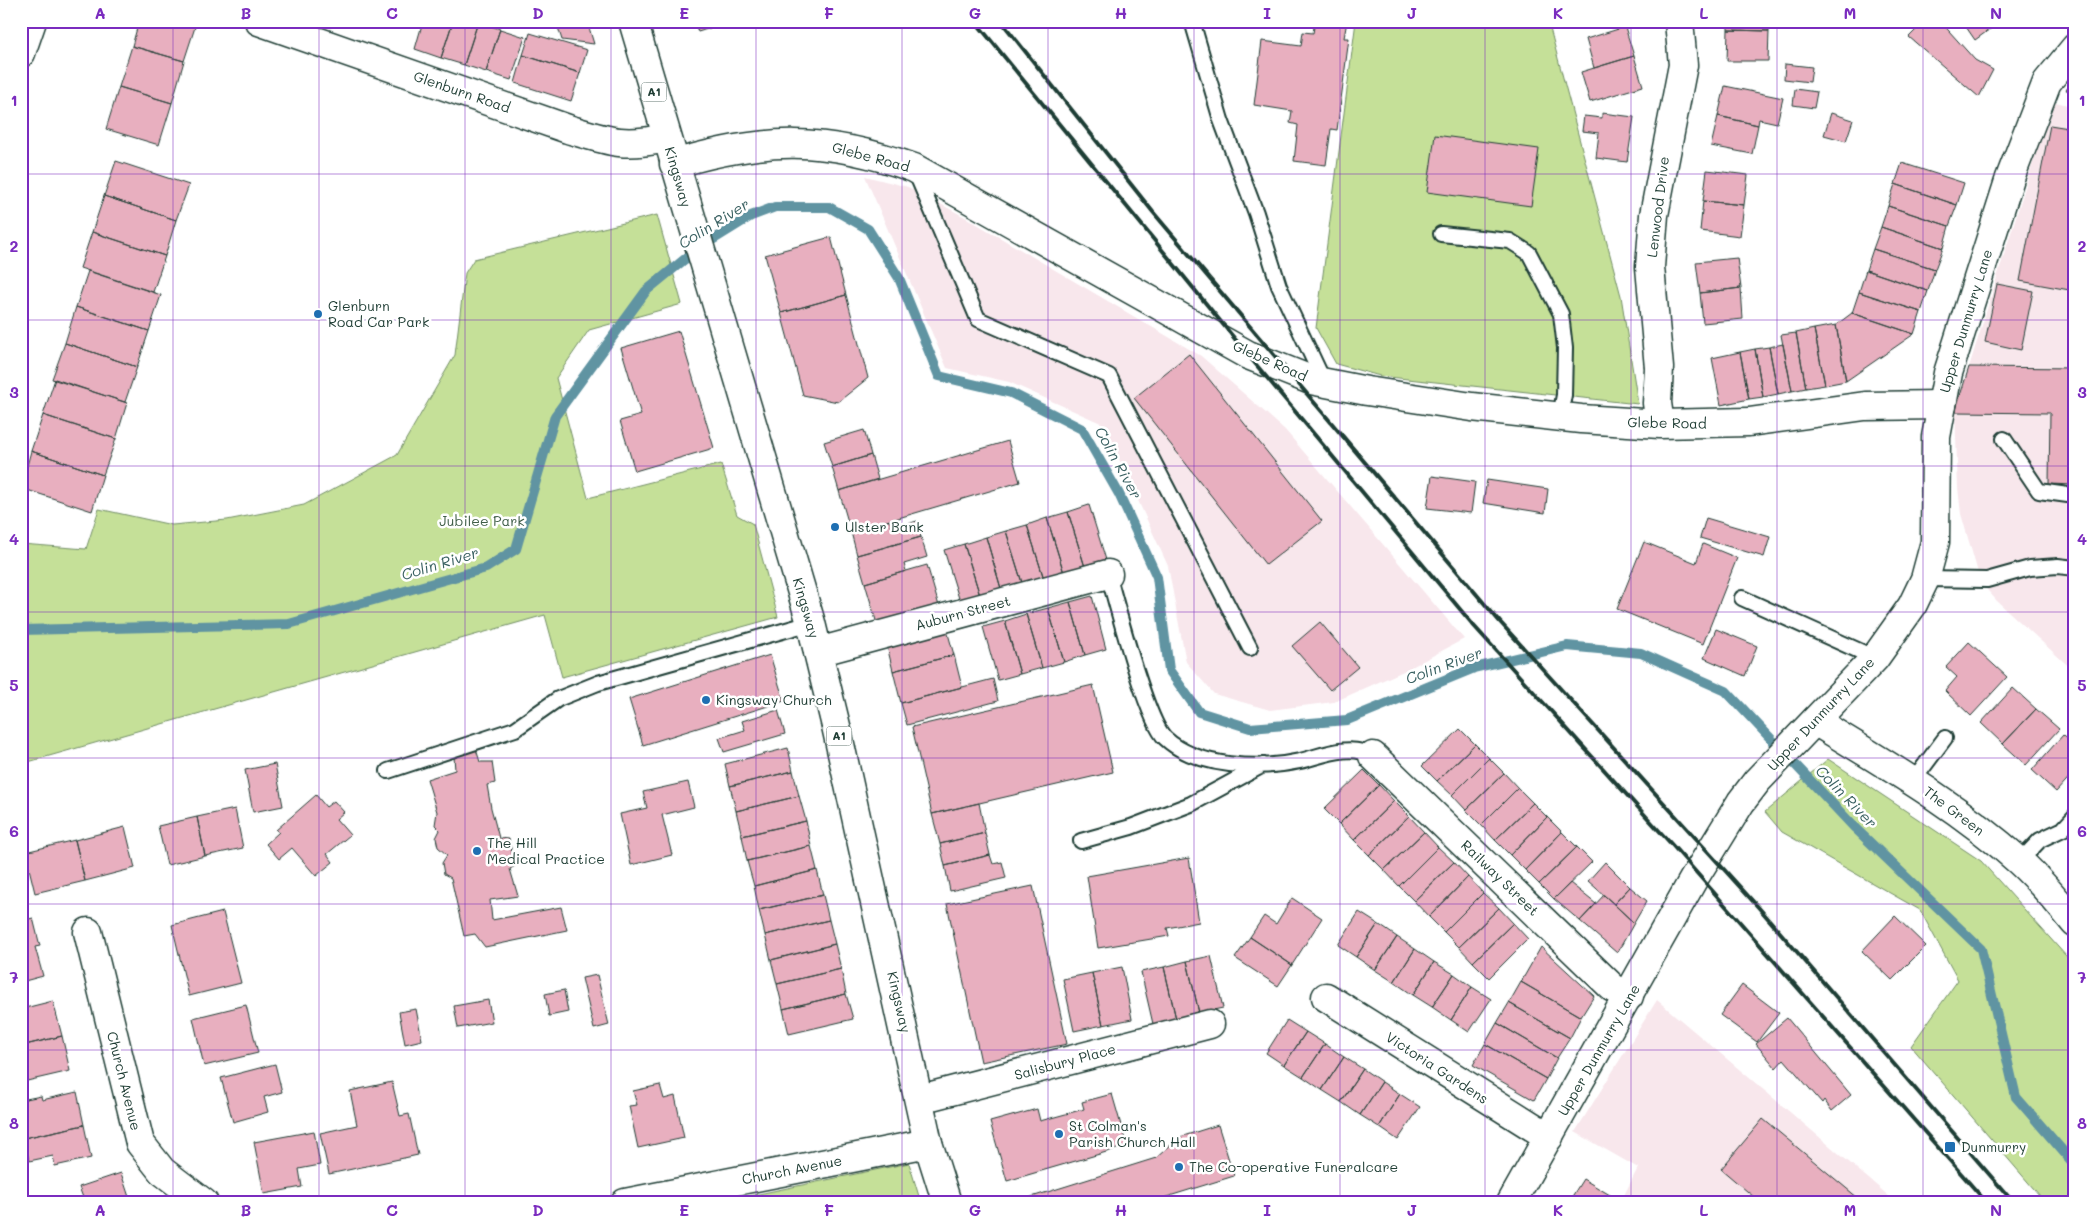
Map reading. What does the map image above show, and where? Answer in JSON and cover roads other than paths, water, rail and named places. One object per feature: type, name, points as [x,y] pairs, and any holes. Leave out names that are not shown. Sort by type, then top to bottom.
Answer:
[{"type":"street","points":[[21,53],[32,21]]},
{"type":"street","name":"Glenburn Road","points":[[259,21],[568,130],[616,144],[640,143],[667,138]]},
{"type":"street","name":"Kingsway","points":[[633,21],[706,275],[811,623],[920,1099],[928,1143],[947,1203]]},
{"type":"street","name":"Lenwood Drive","points":[[1660,424],[1657,403],[1659,368],[1650,267],[1654,215],[1682,65],[1678,21]]},
{"type":"street","name":"Upper Dunmurry Lane","points":[[1511,1203],[1702,864],[1740,802],[1757,781],[1875,658],[1912,606],[1925,579],[1935,542],[1936,437],[1948,373],[2010,178],[2046,82],[2075,48]]},
{"type":"street","name":"Glebe Road","points":[[674,164],[732,149],[801,142],[838,146],[886,158],[914,168],[1248,355],[1290,373],[1367,391],[1453,404],[1560,416],[1660,424],[1749,422],[1866,406],[1942,405]]},
{"type":"street","name":"Auburn Street","points":[[818,652],[1108,574]]},
{"type":"street","name":"The Green","points":[[1810,726],[1913,781],[2019,862],[2075,923]]},
{"type":"street","name":"Railway Street","points":[[1373,756],[1614,988],[1629,996]]},
{"type":"street","name":"Church Avenue","points":[[88,932],[140,1143],[162,1171],[204,1203]]},
{"type":"street","name":"Victoria Gardens","points":[[1326,997],[1549,1137]]},
{"type":"street","name":"Salisbury Place","points":[[920,1099],[1210,1024]]},
{"type":"street","name":"Church Avenue","points":[[625,1203],[928,1143]]},
{"type":"lane","points":[[1192,21],[1221,120],[1256,213],[1279,286],[1324,382]]},
{"type":"lane","points":[[914,168],[978,319],[1109,376],[1250,648]]},
{"type":"lane","points":[[1441,234],[1510,241],[1528,253],[1561,314],[1565,348],[1564,385],[1560,416]]},
{"type":"lane","points":[[2004,439],[2039,491],[2075,496]]},
{"type":"lane","points":[[1925,579],[1987,580],[2030,568],[2058,566],[2075,568]]},
{"type":"lane","points":[[1108,574],[1151,716],[1164,738],[1198,757],[1234,765],[1290,763],[1346,749],[1362,750],[1373,756]]},
{"type":"lane","points":[[1742,598],[1875,658]]},
{"type":"lane","points":[[388,771],[515,729],[558,699],[598,683],[811,623]]},
{"type":"lane","points":[[1913,781],[1945,738]]},
{"type":"lane","points":[[1081,841],[1131,827],[1191,804],[1266,763]]},
{"type":"lane","points":[[2019,862],[2040,840],[2063,829],[2075,816]]},
{"type":"waterway","name":"Colin River","points":[[21,630],[289,624],[486,568],[516,549],[555,416],[646,291],[696,250],[751,216],[775,207],[829,207],[868,229],[899,278],[939,376],[1011,393],[1082,429],[1119,494],[1157,577],[1169,670],[1199,712],[1250,728],[1347,720],[1474,668],[1567,646],[1641,653],[1726,691],[1855,828],[1981,949],[2016,1097],[2075,1165]]},
{"type":"railway","points":[[975,21],[1248,355],[1474,626],[1673,846],[1987,1203]]},
{"type":"railway","points":[[1001,21],[1153,212],[1500,622],[1759,908],[2014,1203]]},
{"type":"place","name":"Glenburn Road Car Park","points":[[318,314]]},
{"type":"place","name":"Ulster Bank","points":[[835,527]]},
{"type":"place","name":"Kingsway Church","points":[[706,700]]},
{"type":"place","name":"The Hill Medical Practice","points":[[477,851]]},
{"type":"place","name":"St Colman's Parish Church Hall","points":[[1059,1134]]},
{"type":"place","name":"Dunmurry","points":[[1950,1147]]},
{"type":"place","name":"The Co-operative Funeralcare","points":[[1179,1167]]},
{"type":"park label","name":"Jubilee Park","points":[[482,521]]}]
